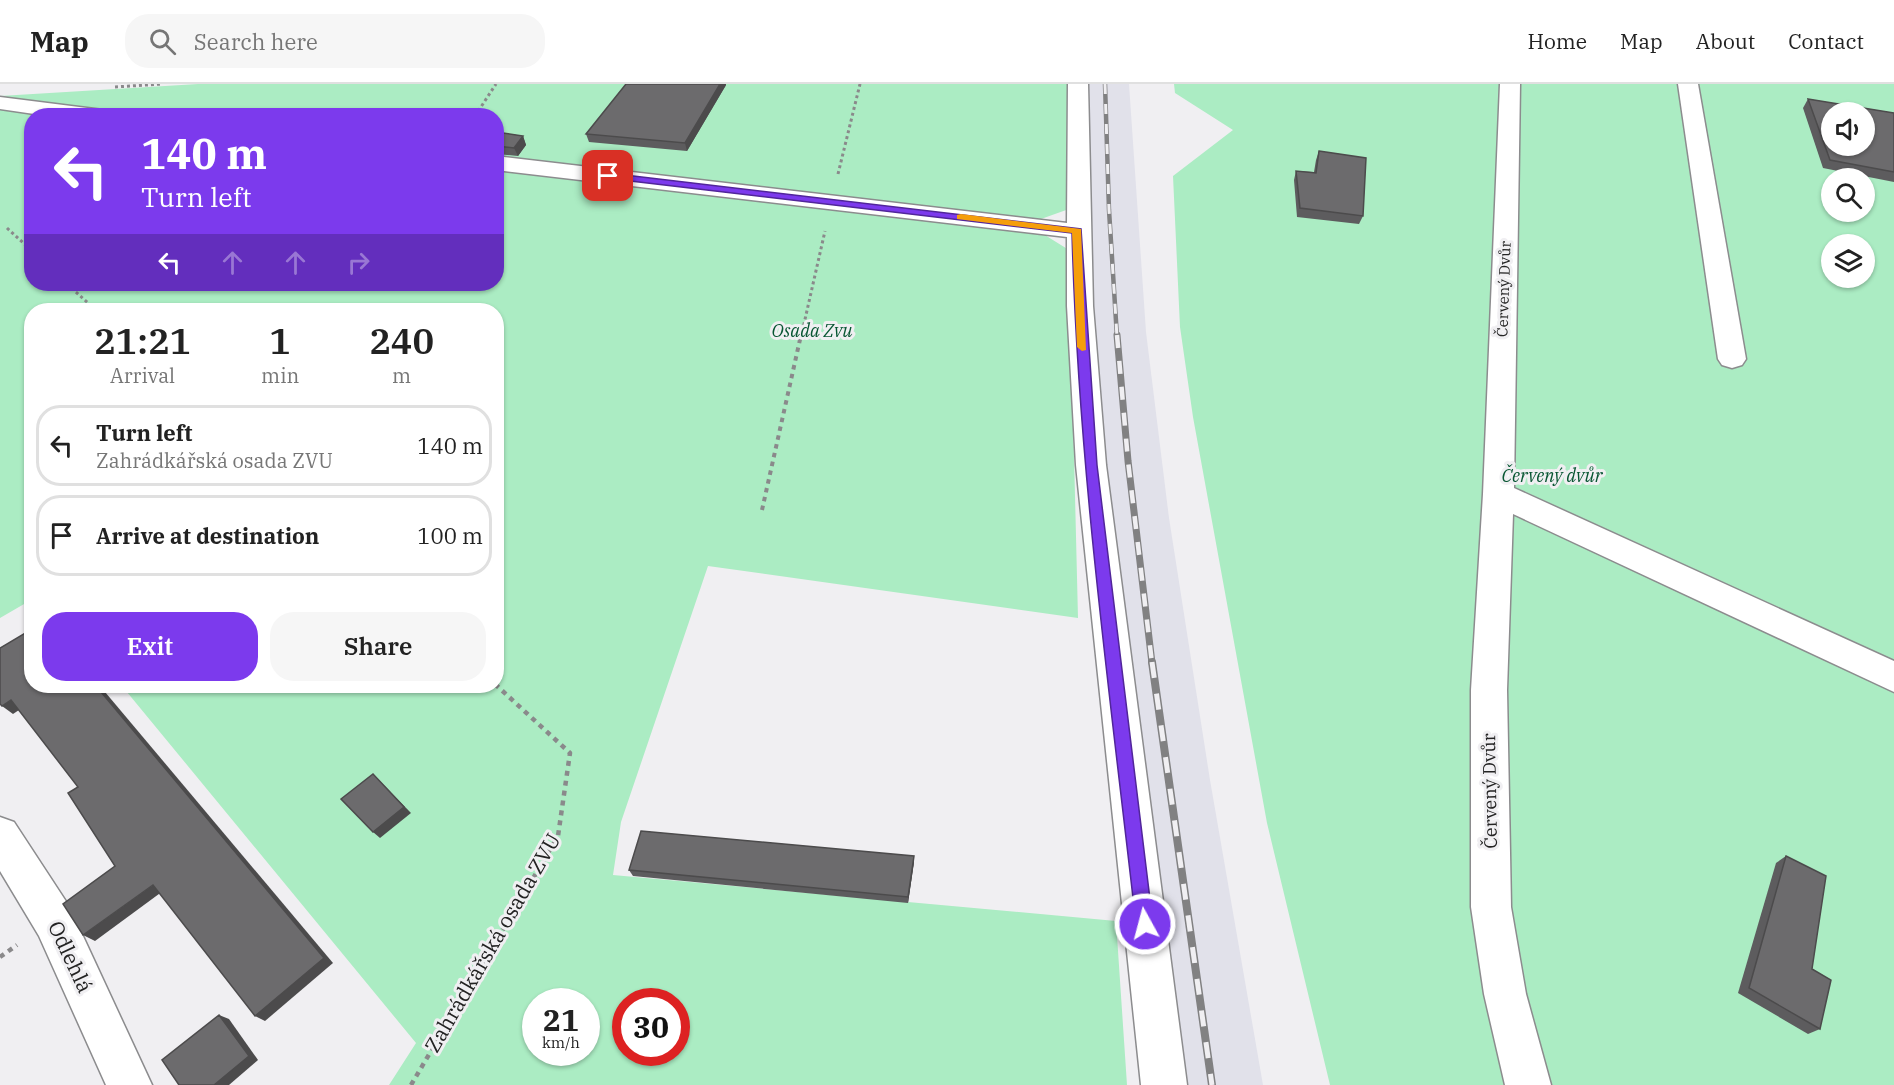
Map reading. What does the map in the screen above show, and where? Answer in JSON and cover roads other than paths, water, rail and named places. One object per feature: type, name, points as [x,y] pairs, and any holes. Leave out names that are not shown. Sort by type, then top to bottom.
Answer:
[{"type":"street","points":[[1078,84],[1077,231],[1091,465],[1164,1085]]},
{"type":"street","name":"Červený Dvůr","points":[[1510,84],[1498,494],[1489,690],[1491,907],[1504,994],[1528,1085]]},
{"type":"street","points":[[1688,84],[1732,359]]},
{"type":"street","points":[[0,103],[40,108]]},
{"type":"street","points":[[504,164],[1077,231]]},
{"type":"street","points":[[1498,494],[1894,677]]},
{"type":"street","name":"Odlehlá","points":[[0,835],[54,921],[129,1085]]},
{"type":"railway","points":[[1105,84],[1109,210],[1117,337]]},
{"type":"railway","points":[[1117,335],[1128,461],[1152,663]]},
{"type":"railway","points":[[1152,662],[1212,1085]]},
{"type":"park label","name":"Osada Zvu","points":[[812,331]]},
{"type":"park label","name":"Červený dvůr","points":[[1552,476]]}]
